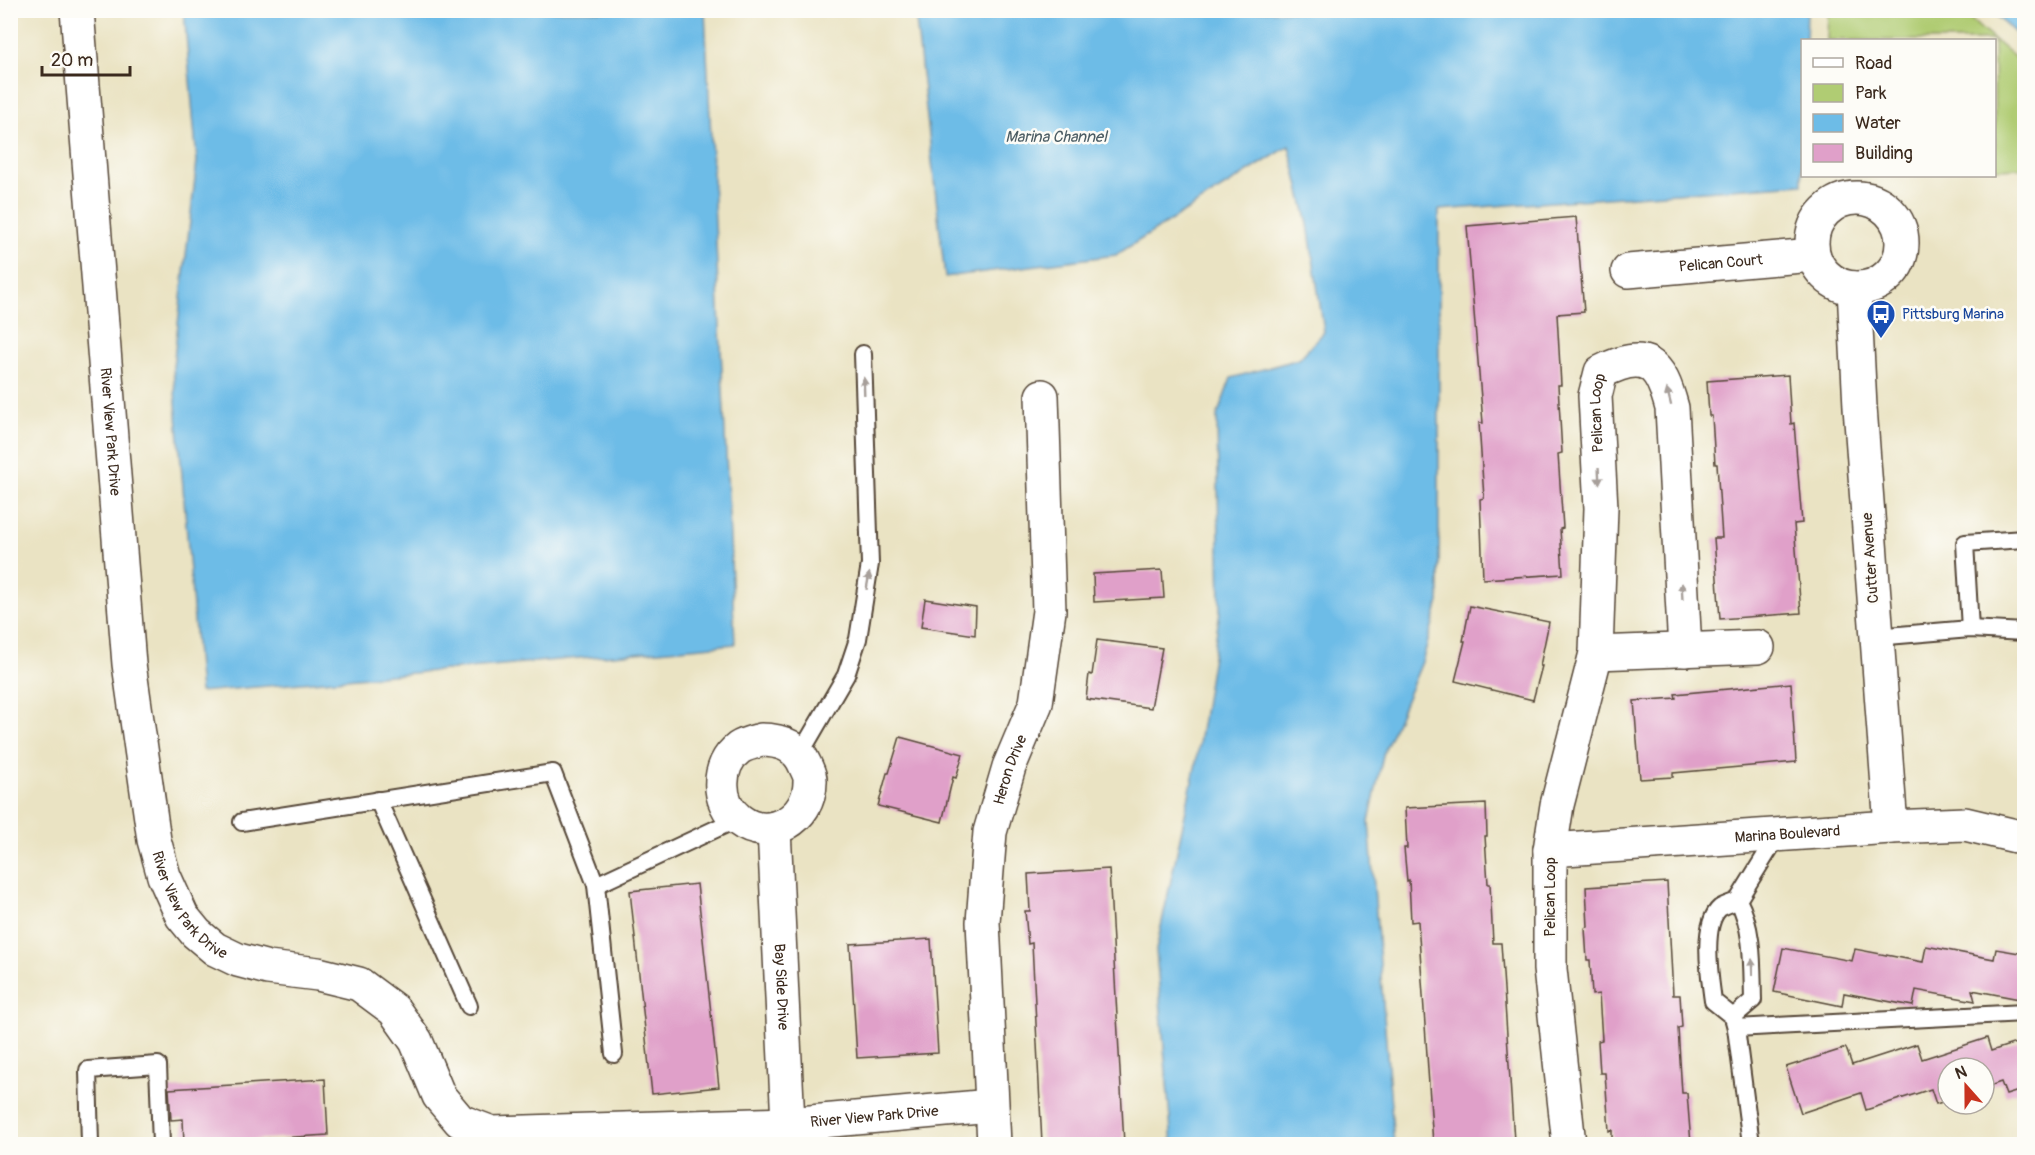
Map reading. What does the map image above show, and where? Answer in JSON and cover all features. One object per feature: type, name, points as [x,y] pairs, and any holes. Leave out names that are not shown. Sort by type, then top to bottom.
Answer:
[{"type":"street","name":"River View Park Drive","points":[[76,10],[129,664],[154,840],[164,876],[182,916],[196,933],[215,949],[238,960],[268,968],[318,974],[359,984],[394,1010],[416,1041],[439,1096],[460,1121],[492,1133],[789,1134],[991,1106]]},
{"type":"street","points":[[1858,197],[1872,199],[1894,216],[1900,228],[1902,246],[1898,263],[1887,277],[1871,286],[1854,288],[1843,286],[1823,274],[1813,255],[1811,240],[1814,227],[1821,214],[1831,205],[1844,199],[1858,197]]},
{"type":"street","name":"Pelican Court","points":[[1628,271],[1813,255]]},
{"type":"street","name":"Cutter Avenue","points":[[1854,288],[1860,407],[1891,827]]},
{"type":"street","name":"Pelican Loop","points":[[1569,1144],[1550,969],[1550,850],[1557,805],[1596,653],[1600,508],[1594,396],[1601,372],[1617,364],[1634,360],[1652,366],[1665,382],[1672,408],[1685,650]]},
{"type":"street","name":"Heron Drive","points":[[994,1144],[983,922],[990,832],[1009,767],[1036,703],[1049,611],[1042,396]]},
{"type":"street","points":[[1596,653],[1758,647]]},
{"type":"street","points":[[761,740],[772,740],[788,745],[800,754],[811,780],[809,798],[798,816],[774,829],[759,829],[737,819],[725,803],[721,782],[725,765],[740,748],[761,740]]},
{"type":"street","name":"Marina Boulevard","points":[[1550,850],[1965,824],[2025,838]]},
{"type":"street","name":"Bay Side Drive","points":[[774,829],[789,1134]]},
{"type":"lane","points":[[800,754],[846,675],[858,639],[870,564],[863,354]]},
{"type":"lane","points":[[1970,629],[1965,543],[2025,539]]},
{"type":"lane","points":[[1876,636],[1970,629],[2025,632]]},
{"type":"lane","points":[[242,822],[554,773],[596,885],[614,1054]]},
{"type":"lane","points":[[378,800],[469,1006]]},
{"type":"lane","points":[[596,885],[737,819]]},
{"type":"lane","points":[[1751,1144],[1735,1023],[1713,1001],[1709,964],[1710,922],[1720,908],[1738,900],[1778,835]]},
{"type":"lane","points":[[1735,1023],[1753,1000],[1750,946],[1745,914],[1738,900]]},
{"type":"lane","points":[[1735,1023],[2025,1013]]},
{"type":"lane","points":[[90,1144],[88,1070],[158,1065],[161,1144]]},
{"type":"green space","points":[[1828,11],[1962,11],[1993,39],[1827,39]]},
{"type":"green space","points":[[1996,41],[2024,65],[2024,168],[1996,169]]},
{"type":"water","points":[[184,11],[705,11],[735,644],[200,692],[173,367],[197,161]]},
{"type":"water","name":"Marina Channel","points":[[915,11],[1807,11],[1806,39],[1801,39],[1802,184],[1439,210],[1439,602],[1422,662],[1383,755],[1369,822],[1394,1144],[1172,1144],[1156,950],[1196,763],[1220,611],[1217,416],[1231,378],[1299,359],[1324,332],[1308,224],[1289,146],[1116,255],[945,277]]},
{"type":"water","points":[[1991,11],[2024,11],[2024,41]]},
{"type":"building","points":[[1576,217],[1584,312],[1557,314],[1561,385],[1558,385],[1562,453],[1558,454],[1563,528],[1560,529],[1563,574],[1483,579],[1480,499],[1484,498],[1479,423],[1483,423],[1467,226]]},
{"type":"building","points":[[1788,375],[1802,523],[1794,524],[1801,613],[1720,619],[1714,538],[1722,538],[1717,464],[1715,464],[1712,416],[1709,416],[1707,381]]},
{"type":"building","points":[[1162,570],[1164,598],[1094,602],[1093,574]]},
{"type":"building","points":[[925,599],[976,607],[975,635],[921,627]]},
{"type":"building","points":[[1470,606],[1549,622],[1540,666],[1542,666],[1533,700],[1455,681],[1465,641],[1463,641]]},
{"type":"building","points":[[1097,640],[1162,648],[1151,708],[1086,699]]},
{"type":"building","points":[[1791,683],[1796,762],[1673,773],[1673,777],[1640,779],[1634,701],[1676,698],[1675,694]]},
{"type":"building","points":[[900,737],[963,754],[956,778],[953,777],[942,822],[878,806]]},
{"type":"building","points":[[1486,804],[1488,884],[1490,884],[1493,943],[1501,943],[1514,1141],[1433,1144],[1418,921],[1411,922],[1409,880],[1407,881],[1404,848],[1407,848],[1405,808]]},
{"type":"building","points":[[1109,869],[1124,1144],[1042,1144],[1032,943],[1028,944],[1025,911],[1030,911],[1028,874]]},
{"type":"building","points":[[1667,882],[1673,995],[1680,995],[1682,1027],[1678,1028],[1682,1093],[1687,1093],[1691,1144],[1612,1144],[1605,1073],[1600,1073],[1598,1041],[1602,1040],[1599,994],[1592,995],[1590,960],[1587,960],[1586,887]]},
{"type":"building","points":[[697,884],[719,1087],[652,1094],[630,891]]},
{"type":"building","points":[[931,939],[938,1053],[857,1058],[850,944]]},
{"type":"building","points":[[1926,946],[1994,959],[1996,949],[2025,954],[2025,1000],[1972,990],[1975,1001],[1916,990],[1913,1006],[1844,993],[1842,1006],[1774,992],[1783,948],[1852,961],[1855,949],[1923,962]]},
{"type":"building","points":[[1987,1038],[1991,1051],[2025,1040],[2025,1089],[2006,1095],[2001,1082],[1996,1084],[1996,1056],[1936,1056],[1936,1104],[1931,1089],[1866,1110],[1861,1093],[1801,1113],[1786,1067],[1846,1048],[1852,1065],[1917,1044],[1922,1059]]},
{"type":"building","points":[[325,1079],[328,1135],[233,1141],[233,1144],[184,1144],[183,1119],[171,1120],[169,1089]]},
{"type":"place","name":"Pittsburg Marina","points":[[1881,340]]}]
